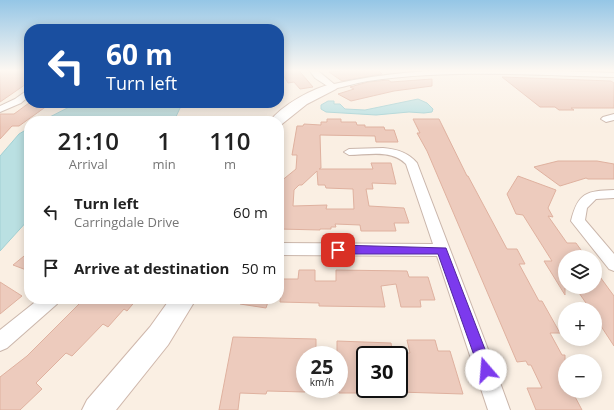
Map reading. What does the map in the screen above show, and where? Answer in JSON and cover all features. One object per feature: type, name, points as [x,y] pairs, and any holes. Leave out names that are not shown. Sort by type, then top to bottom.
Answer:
[{"type":"street","points":[[282,116],[303,101],[328,89]]},
{"type":"street","points":[[0,109],[18,101],[24,96]]},
{"type":"street","points":[[349,152],[392,153],[403,156],[410,161],[477,344],[498,410]]},
{"type":"street","points":[[614,194],[593,195],[581,206],[578,221],[614,265]]},
{"type":"street","points":[[284,249],[442,250]]},
{"type":"street","points":[[0,342],[45,304]]},
{"type":"street","points":[[97,410],[159,336],[181,304]]},
{"type":"water","points":[[418,99],[427,103],[433,109],[432,112],[409,112],[376,115],[326,112],[321,109],[321,105],[328,101],[334,101],[334,104],[340,104],[345,109],[365,110]]},
{"type":"water","points":[[67,108],[180,108],[176,116],[52,116]]},
{"type":"water","points":[[24,131],[24,225],[0,251],[0,156],[19,134]]},
{"type":"building","points":[[0,89],[19,89],[0,102]]},
{"type":"building","points":[[354,89],[408,89],[351,101],[338,94]]},
{"type":"building","points":[[517,89],[614,89],[614,108],[571,108],[574,110],[559,110],[555,107],[540,107]]},
{"type":"building","points":[[24,107],[24,108],[44,108],[33,116],[24,116],[24,122],[19,126],[12,126],[0,139],[0,114],[14,114]]},
{"type":"building","points":[[327,119],[341,119],[341,122],[356,122],[357,125],[365,125],[365,127],[384,127],[385,130],[394,130],[398,142],[376,142],[375,136],[320,135],[321,168],[319,169],[373,169],[371,163],[391,163],[396,184],[372,183],[373,189],[366,189],[369,206],[404,208],[409,223],[394,223],[396,231],[361,231],[360,225],[335,224],[336,227],[331,227],[331,229],[284,229],[284,179],[296,169],[297,155],[292,155],[297,126],[303,126],[304,124],[321,125],[321,122],[327,122]],"holes":[[[317,171],[318,185],[325,185],[326,188],[353,189],[354,209],[326,209],[327,205],[293,206],[294,190],[299,185],[302,185]]]},
{"type":"building","points":[[413,119],[439,119],[467,176],[507,249],[517,249],[525,264],[519,264],[539,301],[542,301],[558,329],[558,333],[550,333],[561,354],[558,354],[558,398],[576,398],[582,410],[536,410],[527,388],[542,388],[531,365],[528,365],[526,361],[517,362],[427,151],[417,133],[420,133]]},
{"type":"building","points":[[558,161],[597,161],[614,164],[614,179],[586,178],[560,186],[534,167]]},
{"type":"building","points":[[518,176],[556,190],[548,208],[553,217],[548,216],[567,243],[576,243],[581,250],[558,250],[558,284],[544,261],[552,261],[523,215],[516,214],[507,194]]},
{"type":"building","points":[[24,256],[24,269],[13,265]]},
{"type":"building","points":[[299,270],[315,270],[315,281],[336,281],[336,270],[407,271],[409,277],[428,277],[435,300],[420,300],[421,307],[401,307],[396,284],[381,286],[385,307],[319,306],[319,303],[284,302],[284,279],[298,279]]},
{"type":"building","points":[[602,280],[614,296],[614,346],[602,328],[602,302],[585,302],[580,294],[602,294]]},
{"type":"building","points":[[0,282],[22,296],[0,314]]},
{"type":"building","points":[[79,304],[133,304],[127,311],[124,309],[108,327],[103,324],[72,356],[66,353],[36,383],[42,389],[20,410],[0,410],[0,377],[27,356]]},
{"type":"building","points":[[240,304],[267,304],[266,308]]},
{"type":"building","points":[[233,337],[316,339],[316,346],[296,346],[296,392],[267,391],[266,394],[240,393],[238,410],[219,410]]},
{"type":"building","points":[[407,340],[435,340],[438,351],[450,351],[463,394],[408,392],[408,353],[410,353]]},
{"type":"building","points":[[337,341],[391,343],[392,346],[356,346],[356,393],[348,393],[348,346],[337,346]]},
{"type":"route","points":[[338,250],[442,250],[486,370]]}]
